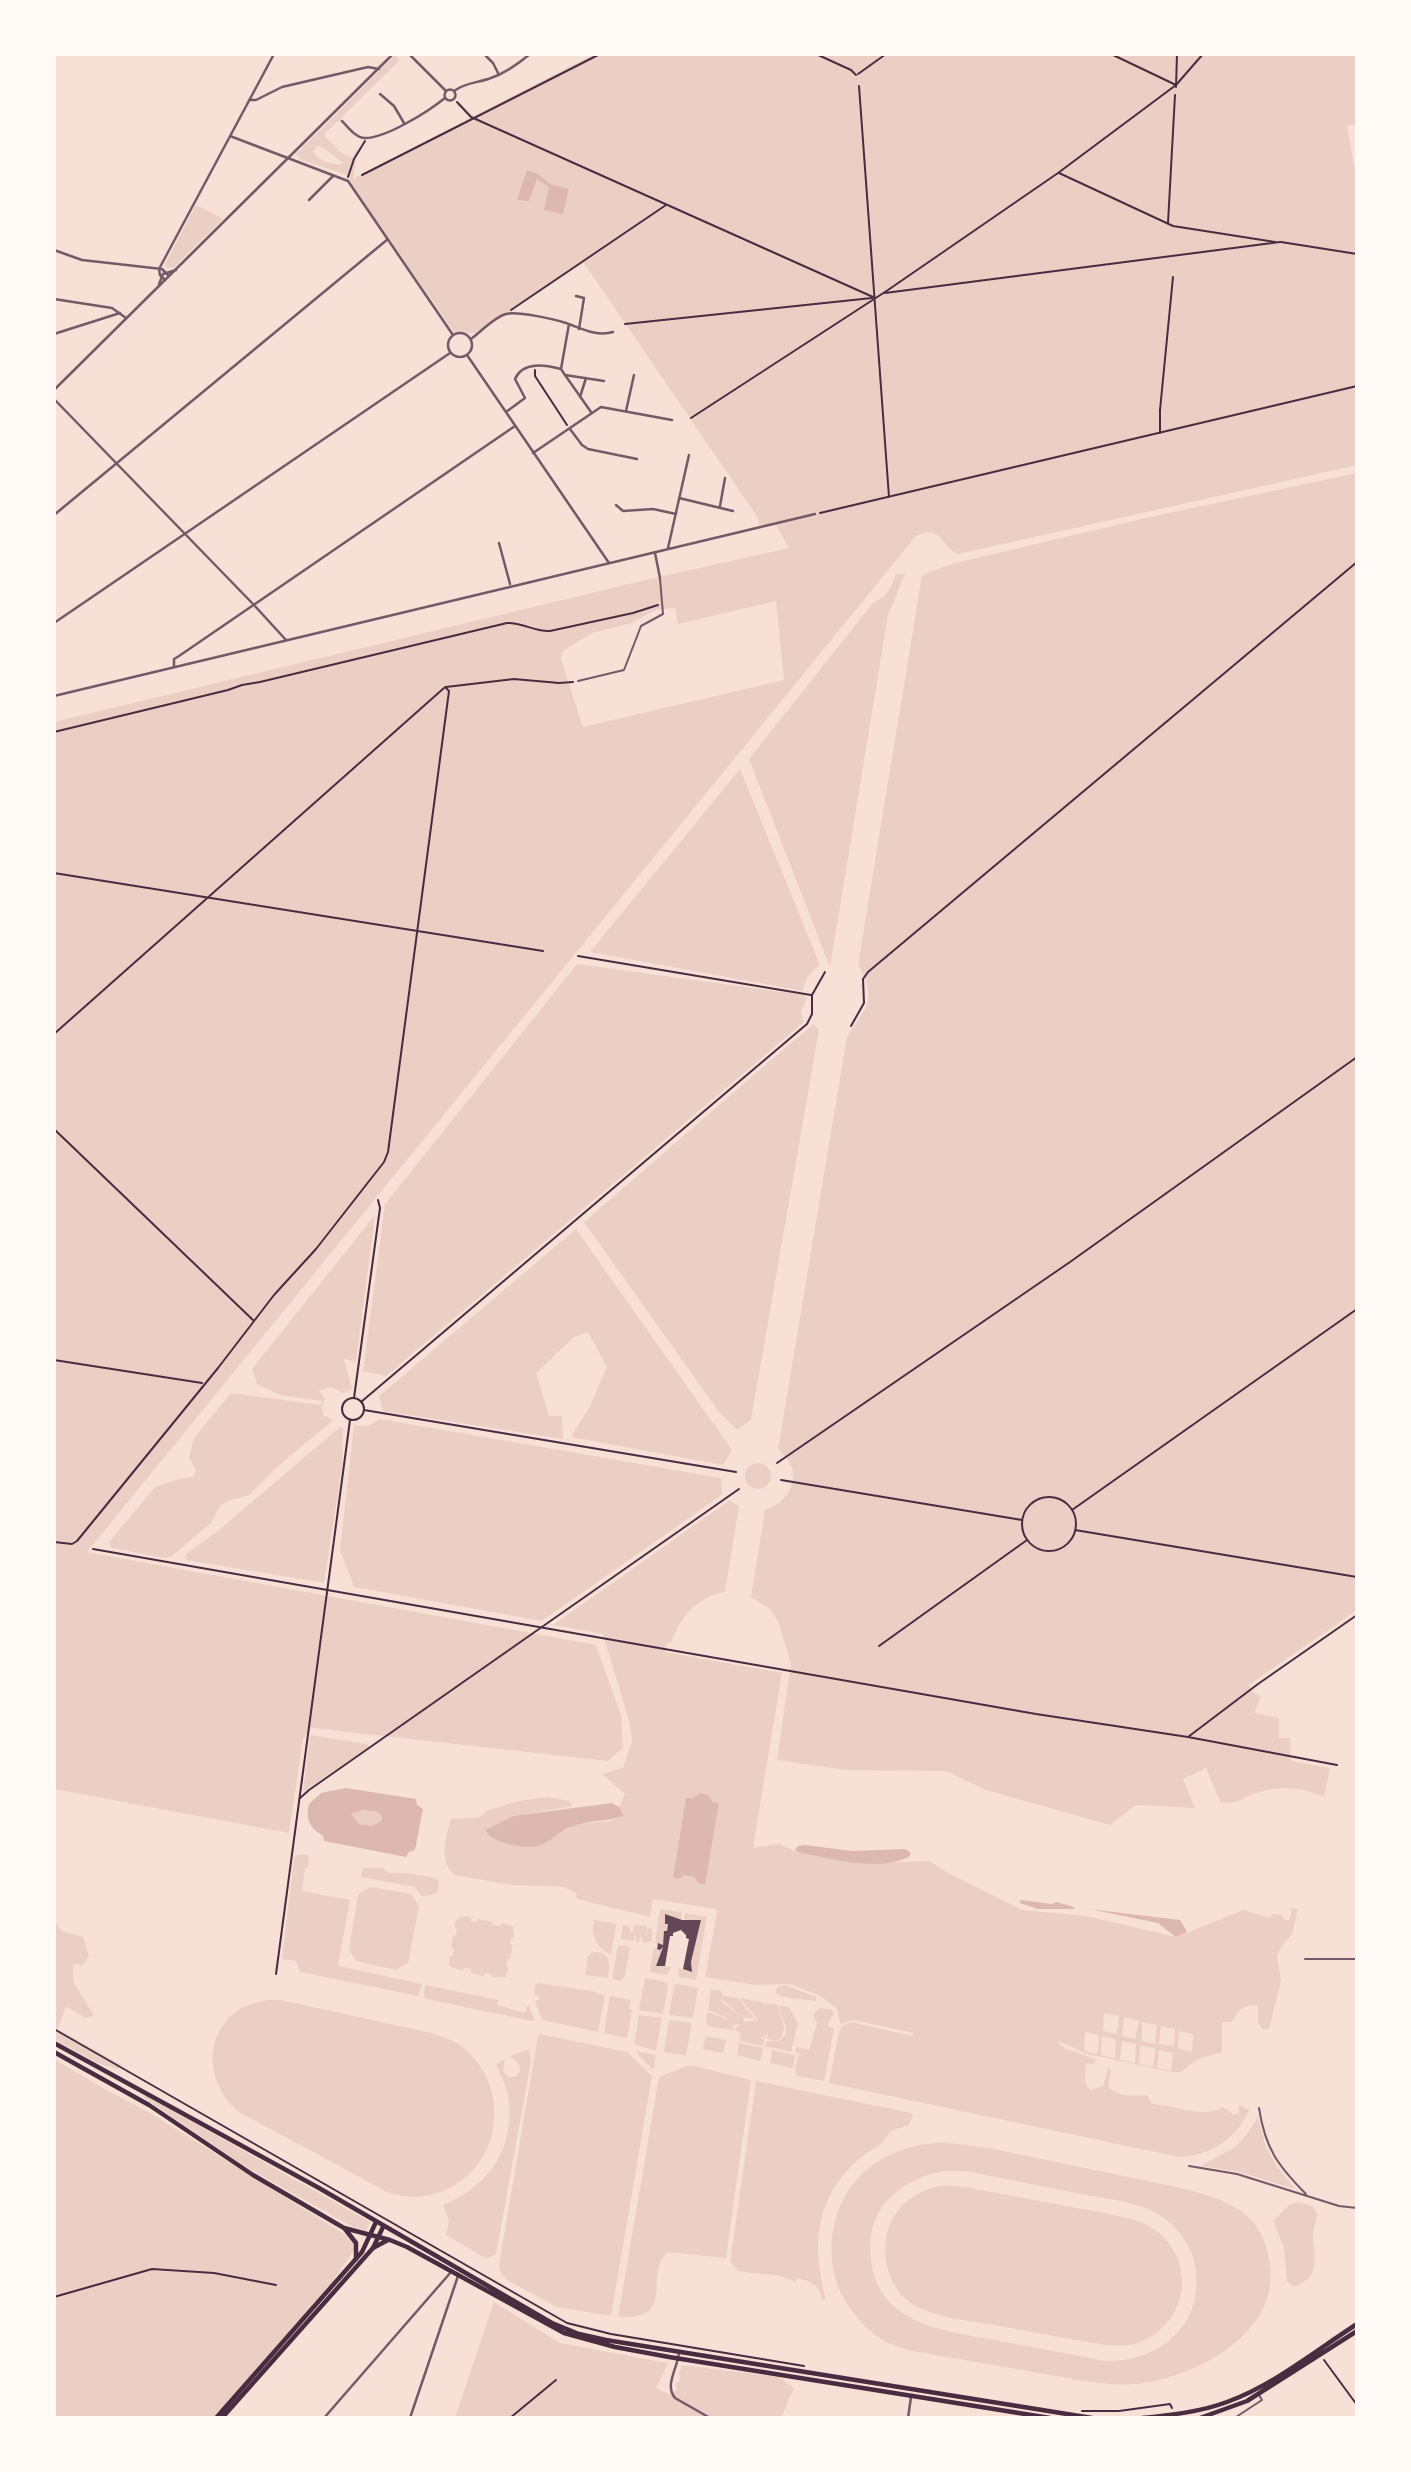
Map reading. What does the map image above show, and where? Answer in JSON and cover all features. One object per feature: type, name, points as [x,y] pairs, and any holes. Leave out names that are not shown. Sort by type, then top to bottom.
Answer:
[{"type":"main road","points":[[54,2043],[559,2326],[606,2340],[679,2355],[1050,2418]]},
{"type":"main road","points":[[54,2052],[149,2105],[253,2175],[344,2228],[390,2240],[564,2333],[615,2347],[1091,2418]]},
{"type":"main road","points":[[222,2418],[358,2260],[376,2222]]},
{"type":"main road","points":[[373,2248],[383,2227]]},
{"type":"main road","points":[[344,2228],[356,2243],[358,2260]]},
{"type":"main road","points":[[216,2418],[358,2260],[373,2248],[390,2240]]},
{"type":"main road","points":[[1142,2418],[1196,2411],[1236,2399],[1357,2324]]},
{"type":"main road","points":[[1200,2418],[1259,2395],[1357,2331]]},
{"type":"street","points":[[158,287],[161,277],[159,270],[274,54]]},
{"type":"street","points":[[54,390],[393,54]]},
{"type":"street","points":[[409,54],[446,91],[454,91],[466,84],[499,75],[530,54]]},
{"type":"street","points":[[484,54],[499,75]]},
{"type":"street","points":[[249,100],[256,100],[282,86],[368,67],[379,69]]},
{"type":"street","points":[[342,121],[357,135],[367,138],[404,124],[429,110],[445,98],[446,91]]},
{"type":"street","points":[[445,98],[454,99],[454,91]]},
{"type":"street","points":[[380,94],[394,106],[404,124]]},
{"type":"street","points":[[230,136],[348,181],[453,335]]},
{"type":"street","points":[[309,200],[333,176]]},
{"type":"street","points":[[54,515],[388,240]]},
{"type":"street","points":[[54,250],[82,260],[167,272],[176,270]]},
{"type":"street","points":[[161,277],[167,272]]},
{"type":"street","points":[[167,272],[168,278]]},
{"type":"street","points":[[161,277],[168,278]]},
{"type":"street","points":[[576,296],[583,298],[579,329]]},
{"type":"street","points":[[54,299],[112,308],[126,318]]},
{"type":"street","points":[[54,334],[120,313]]},
{"type":"street","points":[[471,339],[505,314],[569,324],[579,329],[605,334],[612,332]]},
{"type":"street","points":[[569,324],[561,369],[591,412]]},
{"type":"street","points":[[450,353],[448,345],[453,335],[460,333],[471,339]]},
{"type":"street","points":[[450,353],[460,357],[467,355],[471,349],[471,339]]},
{"type":"street","points":[[54,623],[450,353]]},
{"type":"street","points":[[467,355],[610,564]]},
{"type":"street","points":[[506,412],[525,398],[516,379],[518,373],[534,365],[561,369]]},
{"type":"street","points":[[565,375],[604,382]]},
{"type":"street","points":[[626,411],[634,375]]},
{"type":"street","points":[[580,397],[586,378]]},
{"type":"street","points":[[54,399],[286,640]]},
{"type":"street","points":[[534,453],[601,407],[672,420]]},
{"type":"street","points":[[174,667],[174,659],[516,426]]},
{"type":"street","points":[[569,427],[588,449],[637,458]]},
{"type":"street","points":[[668,548],[689,455]]},
{"type":"street","points":[[720,507],[725,478]]},
{"type":"street","points":[[679,498],[733,510]]},
{"type":"street","points":[[616,505],[623,510],[653,509],[676,514]]},
{"type":"street","points":[[54,696],[815,514]]},
{"type":"street","points":[[499,543],[511,586]]},
{"type":"street","points":[[654,553],[660,578]]},
{"type":"street","points":[[324,2418],[451,2272]]},
{"type":"street","points":[[410,2418],[458,2276]]},
{"type":"street","points":[[679,2355],[670,2386],[671,2393],[710,2418]]},
{"type":"street","points":[[908,2418],[911,2395]]},
{"type":"lane","points":[[578,681],[624,670],[641,626],[663,614],[660,578]]},
{"type":"lane","points":[[1305,1959],[1357,1959]]},
{"type":"lane","points":[[1259,2108],[1265,2140],[1273,2156],[1306,2195]]},
{"type":"lane","points":[[1189,2166],[1237,2174],[1339,2206],[1357,2208]]},
{"type":"lane","points":[[1236,2417],[1262,2400],[1259,2395]]},
{"type":"path","points":[[362,175],[600,54]]},
{"type":"path","points":[[816,54],[856,74],[886,54]]},
{"type":"path","points":[[1111,54],[1176,86]]},
{"type":"path","points":[[1176,86],[1177,54]]},
{"type":"path","points":[[691,418],[881,294],[1058,173],[1176,86],[1203,54]]},
{"type":"path","points":[[859,86],[889,498]]},
{"type":"path","points":[[1169,225],[1175,95]]},
{"type":"path","points":[[457,102],[473,118],[874,298]]},
{"type":"path","points":[[348,181],[354,159],[367,138]]},
{"type":"path","points":[[1058,173],[1169,225],[1357,254]]},
{"type":"path","points":[[505,314],[667,204]]},
{"type":"path","points":[[881,294],[1280,242]]},
{"type":"path","points":[[1160,433],[1173,277]]},
{"type":"path","points":[[625,324],[874,298]]},
{"type":"path","points":[[534,365],[535,376],[569,427]]},
{"type":"path","points":[[815,514],[1357,386]]},
{"type":"path","points":[[851,1026],[864,1003],[863,979],[868,972],[1357,562]]},
{"type":"path","points":[[54,732],[507,623],[516,623],[538,631],[550,631],[633,613],[662,603]]},
{"type":"path","points":[[54,1034],[445,687],[514,679],[559,683],[578,681]]},
{"type":"path","points":[[54,1542],[72,1545],[77,1541],[384,1162],[449,691],[445,687]]},
{"type":"path","points":[[54,873],[543,951]]},
{"type":"path","points":[[578,956],[812,995]]},
{"type":"path","points":[[361,1402],[807,1024],[811,1018],[812,995],[825,972]]},
{"type":"path","points":[[777,1463],[1048,1278],[1357,1057]]},
{"type":"path","points":[[54,1129],[253,1321]]},
{"type":"path","points":[[354,1398],[380,1208],[378,1200]]},
{"type":"path","points":[[1072,1510],[1357,1309]]},
{"type":"path","points":[[54,1360],[204,1384]]},
{"type":"path","points":[[354,1398],[361,1402],[364,1410],[359,1418],[350,1420],[344,1416],[342,1408],[346,1400],[354,1398]]},
{"type":"path","points":[[364,1410],[736,1472]]},
{"type":"path","points":[[276,1974],[350,1420]]},
{"type":"path","points":[[781,1480],[1022,1520]]},
{"type":"path","points":[[298,1800],[739,1489]]},
{"type":"path","points":[[1041,1498],[1060,1499],[1072,1510],[1076,1530],[1067,1545],[1059,1549],[1040,1550],[1027,1540],[1022,1520],[1026,1510],[1041,1498]]},
{"type":"path","points":[[1076,1530],[1357,1577]]},
{"type":"path","points":[[879,1646],[1027,1540]]},
{"type":"path","points":[[93,1549],[1337,1765]]},
{"type":"path","points":[[1188,1737],[1357,1615]]},
{"type":"path","points":[[54,2029],[567,2323],[611,2334],[811,2367]]},
{"type":"path","points":[[54,2297],[152,2269],[214,2273],[276,2285]]},
{"type":"path","points":[[1324,2360],[1357,2405]]},
{"type":"path","points":[[510,2418],[556,2380]]},
{"type":"path","points":[[1073,2410],[1119,2411],[1170,2404]]},
{"type":"shaded area","points":[[594,54],[1357,54],[1357,124],[1347,126],[1357,182],[1357,465],[958,554],[935,534],[930,532],[916,536],[87,1552],[596,1645],[621,1716],[623,1748],[608,1761],[312,1728],[303,1739],[289,1833],[54,1789],[54,722],[789,548],[776,525],[759,525],[758,518],[584,263],[477,333],[455,333],[348,181],[351,179],[344,174],[301,160],[296,154],[395,55],[400,60],[324,135],[341,153],[352,158],[357,150],[360,151],[356,158],[353,179],[470,118],[456,104],[459,102],[474,116]],"holes":[[[319,145],[344,163],[332,164],[318,158],[313,151]],[[776,601],[784,680],[583,727],[561,659],[563,651],[592,633],[631,623],[656,610],[675,608],[678,624]]]},
{"type":"shaded area","points":[[527,170],[538,174],[550,184],[569,189],[563,214],[544,210],[549,187],[537,179],[529,201],[517,200]]},
{"type":"shaded area","points":[[196,205],[223,219],[174,267],[167,268],[165,264]]},
{"type":"shaded area","points":[[1357,473],[1357,1610],[1249,1685],[1254,1693],[1261,1696],[1254,1713],[1279,1718],[1279,1738],[1290,1738],[1291,1761],[1330,1768],[1324,1797],[1286,1788],[1271,1789],[1233,1803],[1220,1802],[1206,1768],[1183,1779],[1195,1808],[1136,1805],[1110,1825],[986,1790],[946,1771],[846,1770],[777,1760],[791,1663],[778,1621],[771,1610],[751,1597],[765,1510],[779,1503],[792,1484],[792,1470],[788,1460],[778,1449],[847,1037],[868,1002],[868,987],[858,965],[922,575],[955,563],[1155,516]]},
{"type":"shaded area","points":[[896,574],[905,574],[888,615],[830,967],[749,759],[873,603],[888,592]]},
{"type":"shaded area","points":[[740,769],[820,965],[808,976],[803,991],[590,952]]},
{"type":"shaded area","points":[[577,964],[804,995],[807,998],[801,1011],[804,1022],[386,1376],[363,1371],[385,1204]]},
{"type":"shaded area","points":[[813,1024],[819,1030],[751,1420],[737,1430],[719,1412],[584,1222]]},
{"type":"shaded area","points":[[375,1215],[356,1362],[344,1359],[352,1389],[343,1393],[331,1387],[319,1391],[325,1399],[323,1415],[333,1420],[249,1495],[220,1506],[211,1523],[172,1556],[163,1558],[112,1548],[109,1542],[155,1487],[193,1477],[196,1471],[189,1457],[194,1438],[231,1393],[321,1405],[322,1401],[280,1395],[257,1384],[252,1369]]},
{"type":"shaded area","points":[[576,1229],[732,1450],[723,1465],[571,1437],[590,1406],[607,1367],[588,1332],[574,1337],[536,1373],[549,1416],[562,1416],[563,1439],[383,1411],[379,1396]]},
{"type":"shaded area","points":[[380,1419],[721,1478],[722,1495],[542,1621],[354,1587],[340,1550],[354,1425],[368,1426]]},
{"type":"shaded area","points":[[340,1427],[343,1428],[342,1467],[324,1583],[186,1560],[185,1555],[219,1530]]},
{"type":"shaded area","points":[[758,1463],[767,1467],[771,1476],[767,1485],[758,1489],[749,1485],[745,1476],[749,1467]]},
{"type":"shaded area","points":[[730,1500],[739,1506],[725,1592],[706,1599],[691,1610],[680,1624],[671,1643],[667,1643],[665,1652],[782,1673],[753,1848],[779,1844],[800,1853],[874,1863],[930,1861],[946,1872],[1022,1910],[1086,1916],[1176,1937],[1244,1910],[1269,1918],[1273,1914],[1281,1915],[1285,1920],[1289,1920],[1292,1911],[1288,1908],[1298,1909],[1292,1934],[1277,1956],[1281,1981],[1269,2029],[1263,2029],[1258,2023],[1258,2006],[1245,2007],[1232,2022],[1222,2022],[1222,2052],[1198,2059],[1181,2072],[1171,2072],[1088,2054],[1058,2041],[1066,2049],[1096,2059],[1094,2064],[1086,2063],[1085,2082],[1090,2090],[1103,2086],[1108,2067],[1111,2071],[1108,2087],[1121,2094],[1147,2095],[1152,2104],[1198,2112],[1223,2107],[1234,2115],[1239,2113],[1239,2105],[1249,2110],[1244,2120],[1221,2144],[1201,2153],[1179,2157],[829,2083],[839,2031],[843,2026],[851,2022],[913,2036],[913,2033],[853,2020],[840,2024],[837,2009],[819,1995],[790,1984],[755,1985],[705,1977],[717,1912],[715,1909],[653,1899],[650,1917],[577,1899],[576,1893],[564,1887],[512,1885],[455,1875],[445,1856],[451,1819],[480,1817],[487,1811],[518,1801],[547,1797],[569,1801],[573,1806],[513,1816],[485,1830],[564,1831],[577,1824],[610,1821],[624,1816],[619,1807],[625,1794],[602,1774],[623,1768],[632,1742],[630,1724],[603,1634],[553,1625]],"holes":[[[1104,2013],[1119,2016],[1117,2034],[1103,2031]],[[1124,2017],[1139,2021],[1135,2039],[1122,2036]],[[1142,2022],[1157,2025],[1155,2044],[1142,2041]],[[1161,2026],[1175,2029],[1174,2046],[1159,2044]],[[1179,2031],[1193,2034],[1192,2052],[1178,2048]],[[1085,2032],[1099,2035],[1096,2054],[1084,2051]],[[1102,2036],[1116,2040],[1113,2058],[1101,2055]],[[1122,2041],[1136,2044],[1135,2063],[1120,2060]],[[1140,2046],[1155,2048],[1153,2067],[1139,2064]],[[1159,2050],[1173,2053],[1171,2071],[1157,2068]]]},
{"type":"shaded area","points":[[310,1735],[367,1744],[369,1747],[303,1792]]},
{"type":"shaded area","points":[[346,1788],[416,1799],[417,1805],[423,1809],[415,1850],[409,1852],[406,1857],[324,1841],[323,1836],[310,1823],[308,1815],[309,1804],[321,1793]],"holes":[[[363,1810],[377,1812],[382,1820],[373,1826],[359,1824],[351,1814]]]},
{"type":"shaded area","points":[[700,1793],[719,1803],[705,1884],[698,1883],[695,1877],[684,1875],[679,1879],[673,1878],[686,1798],[693,1798]]},
{"type":"shaded area","points":[[612,1803],[619,1807],[624,1816],[569,1828],[533,1847],[501,1842],[485,1830],[513,1816]]},
{"type":"shaded area","points":[[363,1810],[377,1812],[382,1820],[373,1826],[359,1824],[351,1814]]},
{"type":"shaded area","points":[[798,1846],[852,1851],[905,1849],[910,1852],[910,1856],[884,1863],[856,1863],[795,1850]]},
{"type":"shaded area","points":[[298,1854],[309,1855],[302,1891],[350,1900],[338,1966],[422,1984],[418,1996],[300,1972],[296,1961],[282,1959],[294,1858]]},
{"type":"shaded area","points":[[363,1868],[383,1868],[389,1873],[437,1878],[438,1892],[421,1896],[415,1887],[361,1877]]},
{"type":"shaded area","points":[[370,1887],[411,1894],[419,1906],[408,1963],[396,1970],[356,1961],[349,1950],[358,1895]]},
{"type":"shaded area","points":[[1020,1900],[1052,1904],[1057,1902],[1074,1909],[1038,1909],[1020,1903]]},
{"type":"shaded area","points":[[660,1909],[682,1912],[681,1920],[665,1914],[665,1924],[668,1924],[667,1931],[664,1931],[663,1945],[655,1943]]},
{"type":"shaded area","points":[[1089,1909],[1180,1920],[1187,1932],[1176,1937],[1158,1923]]},
{"type":"shaded area","points":[[685,1913],[707,1917],[696,1980],[679,1977],[678,1968],[692,1972],[691,1962],[701,1921],[684,1920]]},
{"type":"shaded area","points":[[461,1916],[471,1917],[471,1921],[477,1922],[478,1919],[493,1922],[493,1925],[500,1926],[501,1923],[513,1926],[514,1938],[511,1938],[510,1944],[513,1945],[510,1959],[507,1959],[506,1966],[509,1967],[506,1977],[491,1977],[492,1974],[485,1973],[484,1976],[471,1973],[471,1969],[464,1968],[463,1971],[449,1966],[454,1949],[451,1948],[453,1935],[456,1935],[457,1929],[455,1922]]},
{"type":"shaded area","points":[[594,1920],[614,1923],[616,1926],[611,1955],[596,1940]]},
{"type":"shaded area","points":[[54,1921],[62,1931],[83,1937],[89,1956],[83,1965],[73,1964],[73,1981],[94,2016],[85,2018],[66,2006],[58,2029],[121,2065],[118,2069],[97,2063],[54,2039]]},
{"type":"shaded area","points":[[623,1925],[629,1926],[632,1934],[635,1925],[647,1926],[647,1935],[648,1929],[652,1928],[652,1941],[643,1943],[641,1935],[639,1942],[636,1942],[636,1934],[633,1941],[620,1939]]},
{"type":"shaded area","points":[[618,1945],[630,1947],[625,1976],[621,1981],[612,1979]]},
{"type":"shaded area","points":[[662,1948],[656,1965],[671,1967],[667,1975],[650,1972],[653,1950]]},
{"type":"shaded area","points":[[594,1952],[606,1957],[609,1964],[608,1978],[585,1975],[588,1956]]},
{"type":"shaded area","points":[[645,1978],[666,1982],[668,1985],[663,2014],[639,2010]]},
{"type":"shaded area","points":[[538,1983],[605,1995],[598,2032],[542,2020],[535,2001],[539,1999],[538,1995],[534,1995],[535,1985]]},
{"type":"shaded area","points":[[677,1984],[698,1988],[693,2018],[669,2015],[674,1986]]},
{"type":"shaded area","points":[[425,1985],[498,2000],[497,2005],[525,2013],[528,2004],[535,2020],[426,1999]]},
{"type":"shaded area","points":[[785,1985],[816,1997],[816,2001],[782,1997],[776,1993],[777,1987]]},
{"type":"shaded area","points":[[711,1989],[722,1991],[722,1999],[723,1996],[738,1998],[755,2019],[743,2017],[744,2022],[758,2020],[740,1998],[762,2002],[764,2008],[763,2003],[778,2005],[784,2027],[782,2037],[776,2041],[767,2039],[768,2031],[765,2038],[760,2037],[764,2040],[763,2046],[740,2041],[742,2038],[738,2039],[741,2033],[734,2030],[740,2024],[731,2025],[725,2017],[708,2010]]},
{"type":"shaded area","points":[[610,1996],[631,2000],[627,2038],[604,2033]]},
{"type":"shaded area","points":[[281,2000],[431,2033],[449,2039],[465,2049],[482,2069],[492,2092],[494,2116],[490,2140],[480,2161],[464,2179],[443,2191],[416,2197],[389,2193],[237,2111],[220,2089],[215,2077],[213,2051],[216,2038],[222,2026],[236,2012],[248,2005]]},
{"type":"shaded area","points":[[779,2006],[789,2007],[798,2023],[791,2052],[765,2046],[767,2041],[779,2041],[786,2034]]},
{"type":"shaded area","points":[[819,2008],[832,2010],[834,2014],[828,2023],[829,2027],[834,2029],[824,2081],[797,2076],[795,2071],[798,2056],[801,2054],[795,2052],[796,2047],[809,2050],[817,2024],[813,2015]]},
{"type":"shaded area","points":[[707,2012],[724,2018],[734,2027],[733,2030],[706,2024]]},
{"type":"shaded area","points":[[639,2015],[662,2018],[656,2051],[634,2044]]},
{"type":"shaded area","points":[[669,2020],[692,2023],[686,2056],[664,2052]]},
{"type":"shaded area","points":[[540,2034],[627,2052],[652,2076],[611,2316],[557,2307],[507,2280],[501,2273],[499,2265]]},
{"type":"shaded area","points":[[706,2036],[726,2040],[723,2053],[703,2049]]},
{"type":"shaded area","points":[[739,2043],[763,2048],[760,2061],[737,2055]]},
{"type":"shaded area","points":[[529,2049],[531,2061],[496,2254],[487,2259],[446,2235],[449,2221],[443,2205],[474,2187],[496,2162],[508,2131],[509,2114],[507,2091],[496,2064],[505,2059],[505,2074],[514,2077],[520,2068],[510,2056]]},
{"type":"shaded area","points":[[772,2050],[795,2055],[793,2068],[770,2063]]},
{"type":"shaded area","points":[[635,2051],[656,2055],[654,2068],[652,2069]]},
{"type":"shaded area","points":[[54,2059],[152,2114],[344,2234],[353,2243],[354,2250],[330,2285],[213,2418],[54,2418]]},
{"type":"shaded area","points":[[690,2065],[751,2080],[726,2258],[668,2252],[658,2272],[654,2304],[648,2311],[637,2316],[618,2317],[659,2077]]},
{"type":"shaded area","points":[[756,2081],[913,2115],[909,2125],[890,2131],[880,2144],[844,2174],[833,2189],[820,2223],[818,2241],[821,2279],[826,2299],[822,2299],[817,2287],[807,2281],[798,2278],[795,2282],[775,2275],[738,2271],[730,2262]]},
{"type":"shaded area","points":[[146,2096],[370,2222],[366,2231],[353,2227],[246,2167],[143,2097]]},
{"type":"shaded area","points":[[1258,2117],[1266,2148],[1295,2189],[1240,2172],[1200,2166],[1235,2147]]},
{"type":"shaded area","points":[[933,2143],[989,2148],[1181,2188],[1228,2203],[1251,2220],[1266,2247],[1270,2265],[1269,2290],[1261,2312],[1247,2331],[1229,2348],[1207,2361],[1160,2380],[1131,2385],[1084,2381],[913,2351],[884,2341],[855,2316],[839,2288],[833,2268],[834,2227],[840,2207],[863,2173],[894,2153]],"holes":[[[943,2171],[965,2171],[1120,2201],[1158,2214],[1179,2232],[1193,2257],[1196,2293],[1186,2321],[1170,2340],[1151,2352],[1129,2359],[1104,2361],[945,2330],[908,2316],[893,2305],[881,2290],[873,2271],[870,2239],[876,2217],[890,2198],[909,2183]]]},
{"type":"shaded area","points":[[947,2185],[1109,2214],[1136,2220],[1148,2226],[1171,2246],[1178,2261],[1182,2276],[1177,2306],[1158,2332],[1139,2343],[1120,2346],[951,2318],[916,2306],[900,2293],[890,2276],[885,2256],[886,2236],[893,2218],[912,2197],[928,2189]]},
{"type":"shaded area","points":[[1297,2202],[1312,2206],[1317,2213],[1313,2232],[1315,2258],[1308,2278],[1293,2287],[1287,2281],[1284,2248],[1273,2221],[1289,2205]]},
{"type":"shaded area","points":[[494,2302],[560,2343],[668,2363],[656,2388],[668,2394],[677,2389],[675,2385],[680,2380],[682,2365],[779,2377],[794,2388],[781,2418],[455,2418]]},
{"type":"building","points":[[665,1914],[682,1920],[701,1920],[691,1962],[692,1972],[683,1969],[689,1939],[681,1930],[670,1936],[665,1966],[656,1966],[663,1947],[657,1949],[658,1943],[663,1945],[664,1931],[667,1931]]}]
